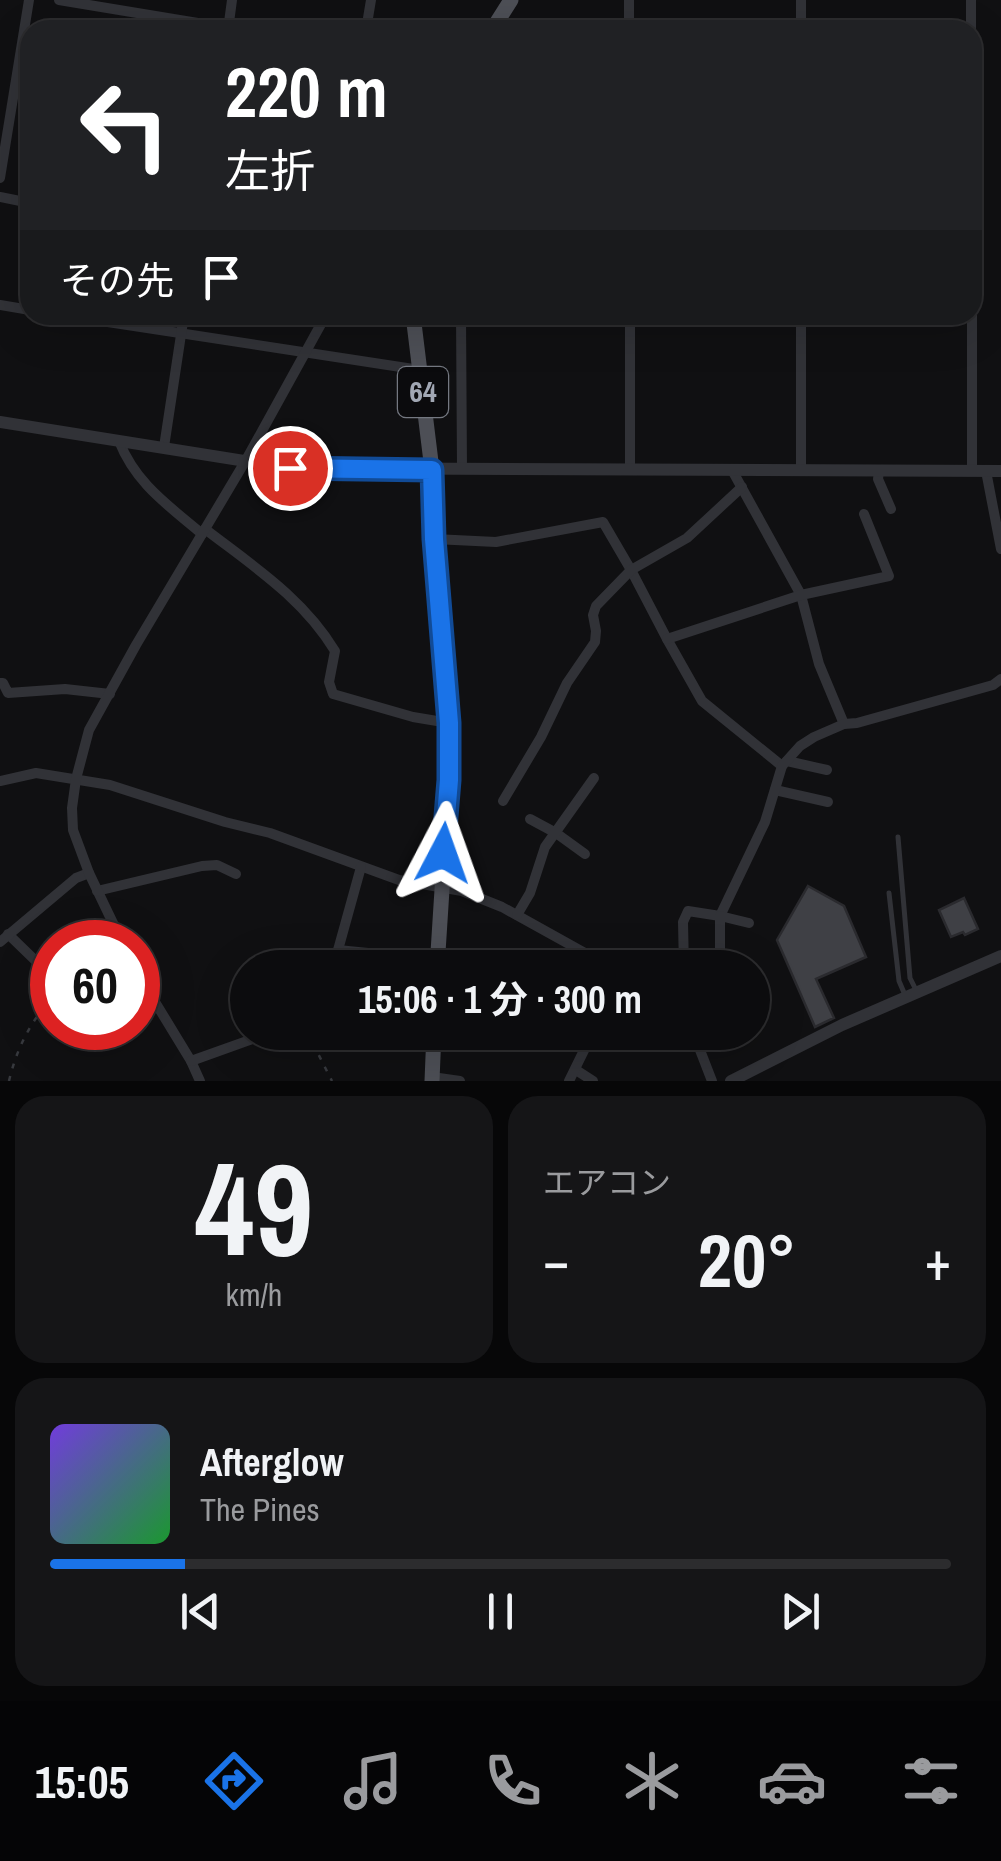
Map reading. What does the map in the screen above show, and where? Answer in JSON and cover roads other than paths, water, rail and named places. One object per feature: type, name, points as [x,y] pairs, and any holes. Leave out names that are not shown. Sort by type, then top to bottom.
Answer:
[{"type":"main road","name":"64","points":[[414,325],[432,470],[449,723],[438,950]]},
{"type":"main road","points":[[432,1079],[433,1050]]},
{"type":"street","points":[[59,0],[176,20]]},
{"type":"street","points":[[0,178],[20,51]]},
{"type":"street","points":[[125,325],[420,370]]},
{"type":"street","points":[[164,447],[182,325]]},
{"type":"street","points":[[112,920],[74,830],[76,778],[89,730],[321,325]]},
{"type":"street","points":[[461,325],[462,469]]},
{"type":"street","points":[[630,325],[630,470]]},
{"type":"street","points":[[801,325],[801,470]]},
{"type":"street","points":[[972,325],[979,471],[1001,549]]},
{"type":"street","points":[[0,422],[290,468],[1001,471]]},
{"type":"street","points":[[119,440],[136,476],[203,532],[292,596],[317,624],[335,651],[329,682],[333,694],[449,723]]},
{"type":"street","points":[[732,470],[801,595],[819,664],[844,724]]},
{"type":"street","points":[[878,471],[891,510]]},
{"type":"street","points":[[502,801],[541,737],[567,683],[595,642],[596,606],[631,570],[687,538],[742,486]]},
{"type":"street","points":[[666,639],[801,595],[889,576],[864,514]]},
{"type":"street","points":[[434,539],[496,542],[602,522],[702,701],[784,763],[827,770]]},
{"type":"street","points":[[720,950],[720,916],[765,822],[784,763],[800,746],[844,724],[994,685],[1001,679]]},
{"type":"street","points":[[0,683],[8,692],[65,689],[110,694]]},
{"type":"street","points":[[0,781],[36,773],[110,785],[270,832],[399,880],[482,897],[580,950]]},
{"type":"street","points":[[517,915],[530,893],[546,847],[594,778]]},
{"type":"street","points":[[774,790],[828,802]]},
{"type":"street","points":[[530,819],[586,854]]},
{"type":"street","points":[[98,891],[202,866],[217,865],[236,874]]},
{"type":"street","points":[[338,950],[361,867]]},
{"type":"street","points":[[6,936],[76,878],[89,873]]},
{"type":"street","points":[[684,950],[683,922],[688,911],[749,923]]},
{"type":"street","points":[[0,918],[6,936],[30,957]]},
{"type":"street","points":[[731,1081],[842,1025],[1001,956]]},
{"type":"street","points":[[160,1012],[200,1081]]},
{"type":"street","points":[[191,1061],[230,1047]]},
{"type":"street","points":[[584,1050],[573,1076],[593,1081]]},
{"type":"street","points":[[700,1050],[712,1081]]},
{"type":"street","points":[[432,1079],[460,1081]]},
{"type":"lane","points":[[898,837],[912,995]]},
{"type":"lane","points":[[890,893],[899,981],[912,995]]}]
